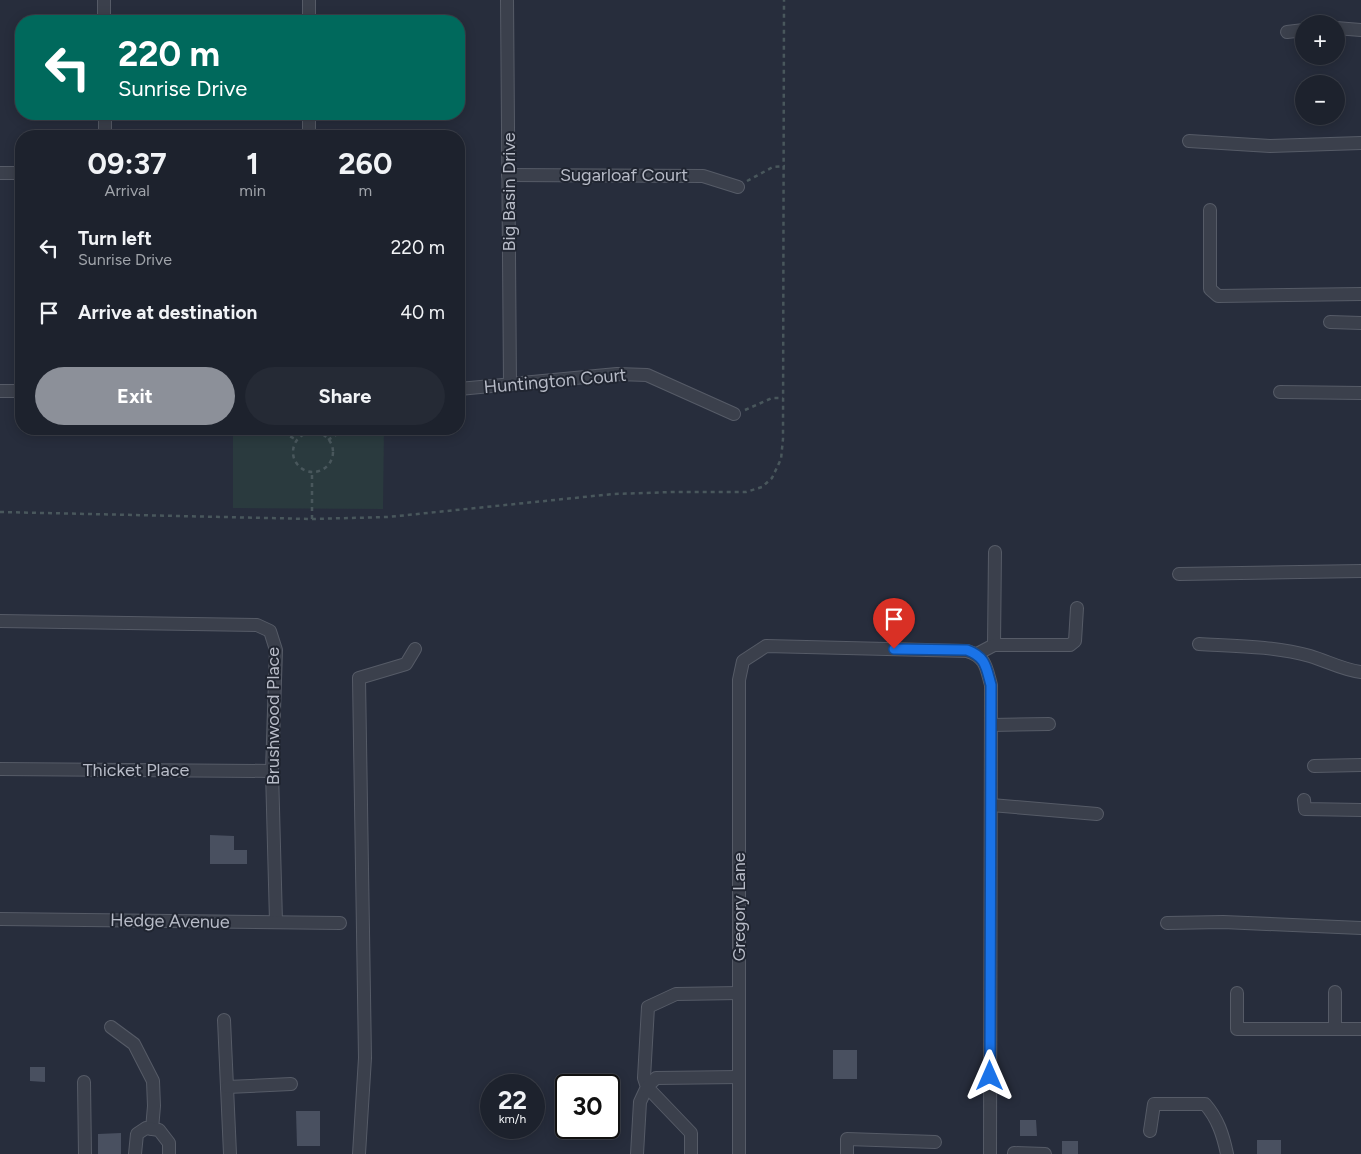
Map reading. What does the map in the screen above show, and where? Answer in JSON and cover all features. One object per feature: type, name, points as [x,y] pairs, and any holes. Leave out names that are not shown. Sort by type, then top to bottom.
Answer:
[{"type":"street","points":[[104,0],[104,15]]},
{"type":"street","points":[[309,0],[309,15]]},
{"type":"street","name":"Big Basin Drive","points":[[507,0],[510,384]]},
{"type":"street","points":[[1345,29],[1361,30]]},
{"type":"street","points":[[1287,32],[1295,31]]},
{"type":"street","points":[[1189,141],[1270,146],[1361,143]]},
{"type":"street","points":[[0,173],[15,173]]},
{"type":"street","name":"Sugarloaf Court","points":[[508,175],[703,176],[738,187]]},
{"type":"street","points":[[1210,210],[1210,289],[1218,296],[1361,294]]},
{"type":"street","points":[[1330,322],[1361,323]]},
{"type":"street","name":"Huntington Court","points":[[465,388],[617,374],[647,375],[734,414]]},
{"type":"street","points":[[0,391],[15,391]]},
{"type":"street","points":[[1280,392],[1361,393]]},
{"type":"street","points":[[994,645],[995,552]]},
{"type":"street","points":[[1179,574],[1361,571]]},
{"type":"street","points":[[990,1154],[991,685],[985,662],[977,654],[994,645],[1070,645],[1075,641],[1077,608]]},
{"type":"street","name":"Brushwood Place","points":[[0,621],[257,625],[270,631],[276,650],[272,771],[276,922]]},
{"type":"street","points":[[1199,644],[1257,646],[1309,656],[1352,671],[1361,672]]},
{"type":"street","name":"Gregory Lane","points":[[739,1154],[739,680],[743,661],[766,646],[967,650],[977,654]]},
{"type":"street","points":[[358,1154],[365,1058],[359,678],[406,664],[415,649]]},
{"type":"street","points":[[991,725],[1049,724]]},
{"type":"street","points":[[1314,766],[1361,765]]},
{"type":"street","name":"Thicket Place","points":[[0,769],[272,771]]},
{"type":"street","points":[[1304,800],[1305,809],[1361,810]]},
{"type":"street","points":[[991,805],[1097,814]]},
{"type":"street","name":"Hedge Avenue","points":[[0,919],[340,923]]},
{"type":"street","points":[[1167,923],[1224,922],[1361,928]]},
{"type":"street","points":[[1335,992],[1335,1029]]},
{"type":"street","points":[[691,1154],[691,1133],[647,1086],[644,1078],[648,1007],[676,994],[739,993]]},
{"type":"street","points":[[1237,993],[1237,1029],[1361,1029]]},
{"type":"street","points":[[224,1020],[230,1154]]},
{"type":"street","points":[[112,1027],[134,1044],[153,1081],[154,1106],[152,1129]]},
{"type":"street","points":[[637,1154],[640,1102],[647,1086],[656,1078],[739,1077]]},
{"type":"street","points":[[84,1082],[85,1154]]},
{"type":"street","points":[[226,1087],[291,1084]]},
{"type":"street","points":[[1150,1131],[1154,1104],[1206,1104],[1222,1131],[1227,1154]]},
{"type":"street","points":[[135,1154],[137,1134],[146,1128],[159,1130],[169,1144],[169,1154]]},
{"type":"street","points":[[847,1154],[847,1139],[935,1142]]},
{"type":"street","points":[[1014,1154],[1045,1154]]},
{"type":"path","points":[[0,512],[312,519],[388,517],[612,494],[746,492],[762,487],[772,478],[781,459],[785,166],[784,0]]},
{"type":"path","points":[[738,187],[773,167],[785,166]]},
{"type":"path","points":[[734,414],[772,398],[783,398]]},
{"type":"path","points":[[287,435],[296,440]]},
{"type":"path","points":[[302,435],[296,440],[293,452],[294,459],[298,466],[312,472],[326,466],[331,459],[332,452],[328,440],[322,435]]},
{"type":"path","points":[[328,440],[336,435]]},
{"type":"path","points":[[312,472],[312,519]]},
{"type":"shaded area","points":[[233,435],[384,435],[383,509],[233,508]]},
{"type":"building","points":[[210,835],[234,836],[234,850],[247,850],[247,864],[210,864]]},
{"type":"building","points":[[833,1050],[857,1050],[857,1079],[833,1079]]},
{"type":"building","points":[[30,1067],[45,1067],[45,1082],[30,1081]]},
{"type":"building","points":[[296,1111],[320,1111],[320,1146],[297,1146]]},
{"type":"building","points":[[1020,1120],[1036,1120],[1037,1136],[1020,1136]]},
{"type":"building","points":[[121,1133],[121,1154],[98,1154],[98,1134]]},
{"type":"building","points":[[1257,1140],[1281,1140],[1281,1154],[1257,1154]]},
{"type":"building","points":[[1062,1141],[1078,1141],[1078,1154],[1062,1154]]},
{"type":"route","points":[[894,649],[967,650],[977,654],[985,662],[991,685],[990,1076]]}]
